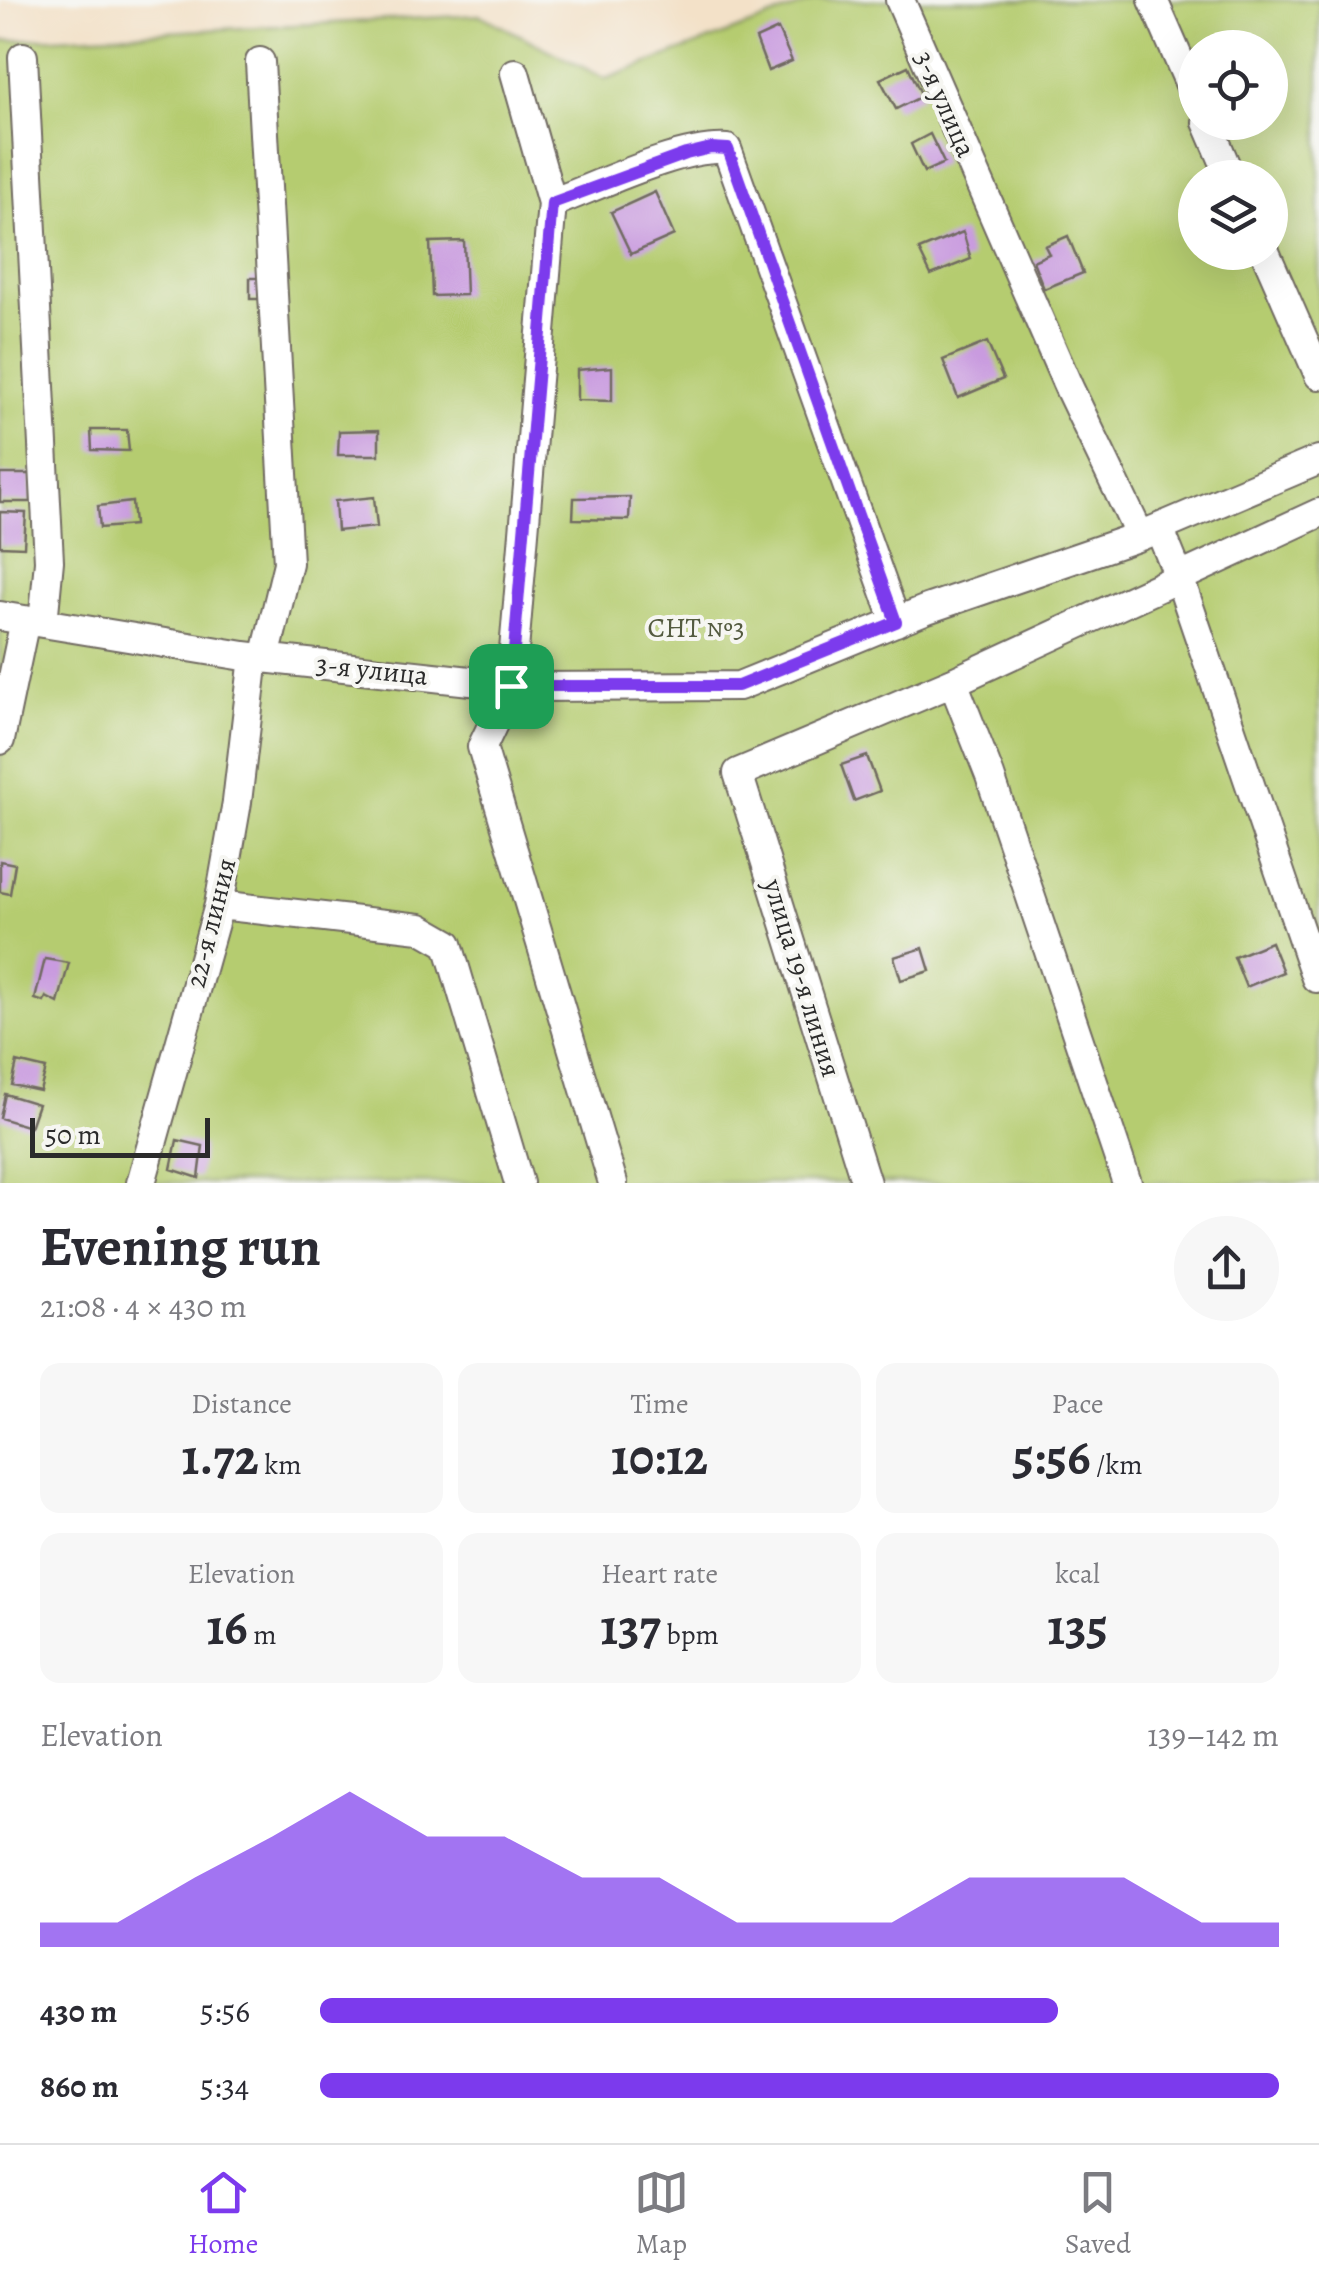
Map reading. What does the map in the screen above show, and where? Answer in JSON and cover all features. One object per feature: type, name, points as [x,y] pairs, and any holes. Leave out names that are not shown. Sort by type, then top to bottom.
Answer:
[{"type":"street","name":"3-я улица","points":[[900,0],[1069,388],[1149,532]]},
{"type":"street","points":[[1152,0],[1178,58]]},
{"type":"street","points":[[0,740],[22,620],[49,560],[23,57]]},
{"type":"street","name":"22-я линия","points":[[140,1183],[219,905],[260,658],[288,563],[260,62]]},
{"type":"street","points":[[516,73],[552,203],[511,686],[482,747],[612,1183]]},
{"type":"street","points":[[552,203],[686,154],[711,148],[728,149],[896,622]]},
{"type":"street","points":[[1272,270],[1319,375]]},
{"type":"street","name":"3-я улица","points":[[22,620],[260,658],[511,686],[738,686],[896,622],[1149,532],[1319,460]]},
{"type":"street","points":[[1127,1183],[990,776],[954,682],[1319,512]]},
{"type":"street","points":[[1149,532],[1178,576],[1316,978]]},
{"type":"street","name":"улица 19-я линия","points":[[866,1183],[738,773],[954,682]]},
{"type":"street","points":[[219,905],[420,928],[448,944],[518,1183]]},
{"type":"green space","name":"СНТ №3","points":[[817,0],[1319,0],[1319,1183],[0,1183],[0,41],[480,15],[606,79]]},
{"type":"building","points":[[778,29],[792,61],[768,71],[756,39]]},
{"type":"building","points":[[908,66],[922,96],[896,109],[880,79]]},
{"type":"building","points":[[930,134],[944,163],[924,172],[911,144]]},
{"type":"building","points":[[655,192],[674,235],[631,254],[611,212]]},
{"type":"building","points":[[963,232],[971,259],[931,275],[919,250]]},
{"type":"building","points":[[1068,236],[1083,273],[1044,289],[1033,261],[1049,254],[1045,246]]},
{"type":"building","points":[[464,241],[466,295],[432,296],[430,242]]},
{"type":"building","points":[[250,278],[269,278],[268,299],[250,299]]},
{"type":"building","points":[[987,342],[1003,379],[958,398],[943,360]]},
{"type":"building","points":[[612,367],[612,401],[577,400],[577,370]]},
{"type":"building","points":[[91,430],[127,430],[129,451],[92,450]]},
{"type":"building","points":[[379,430],[379,455],[338,455],[339,431]]},
{"type":"building","points":[[0,474],[31,474],[31,502],[0,502]]},
{"type":"building","points":[[374,497],[377,527],[337,531],[335,501]]},
{"type":"building","points":[[630,497],[629,520],[573,519],[574,498]]},
{"type":"building","points":[[132,502],[134,525],[100,528],[98,506]]},
{"type":"building","points":[[0,512],[26,513],[24,547],[0,546]]},
{"type":"building","points":[[867,756],[880,791],[854,801],[841,765]]},
{"type":"building","points":[[0,861],[15,864],[10,894],[0,892]]},
{"type":"building","points":[[1271,942],[1283,972],[1246,987],[1234,957]]},
{"type":"building","points":[[923,948],[930,971],[901,980],[894,957]]},
{"type":"building","points":[[45,959],[69,963],[58,1003],[46,997],[44,1002],[35,999]]},
{"type":"building","points":[[17,1062],[46,1069],[40,1091],[12,1085]]},
{"type":"building","points":[[5,1094],[38,1104],[30,1127],[0,1118]]},
{"type":"building","points":[[177,1140],[203,1146],[199,1178],[171,1169]]},
{"type":"route","points":[[711,148],[728,149],[896,622],[738,686],[511,686],[552,203],[686,154],[711,148]]}]
